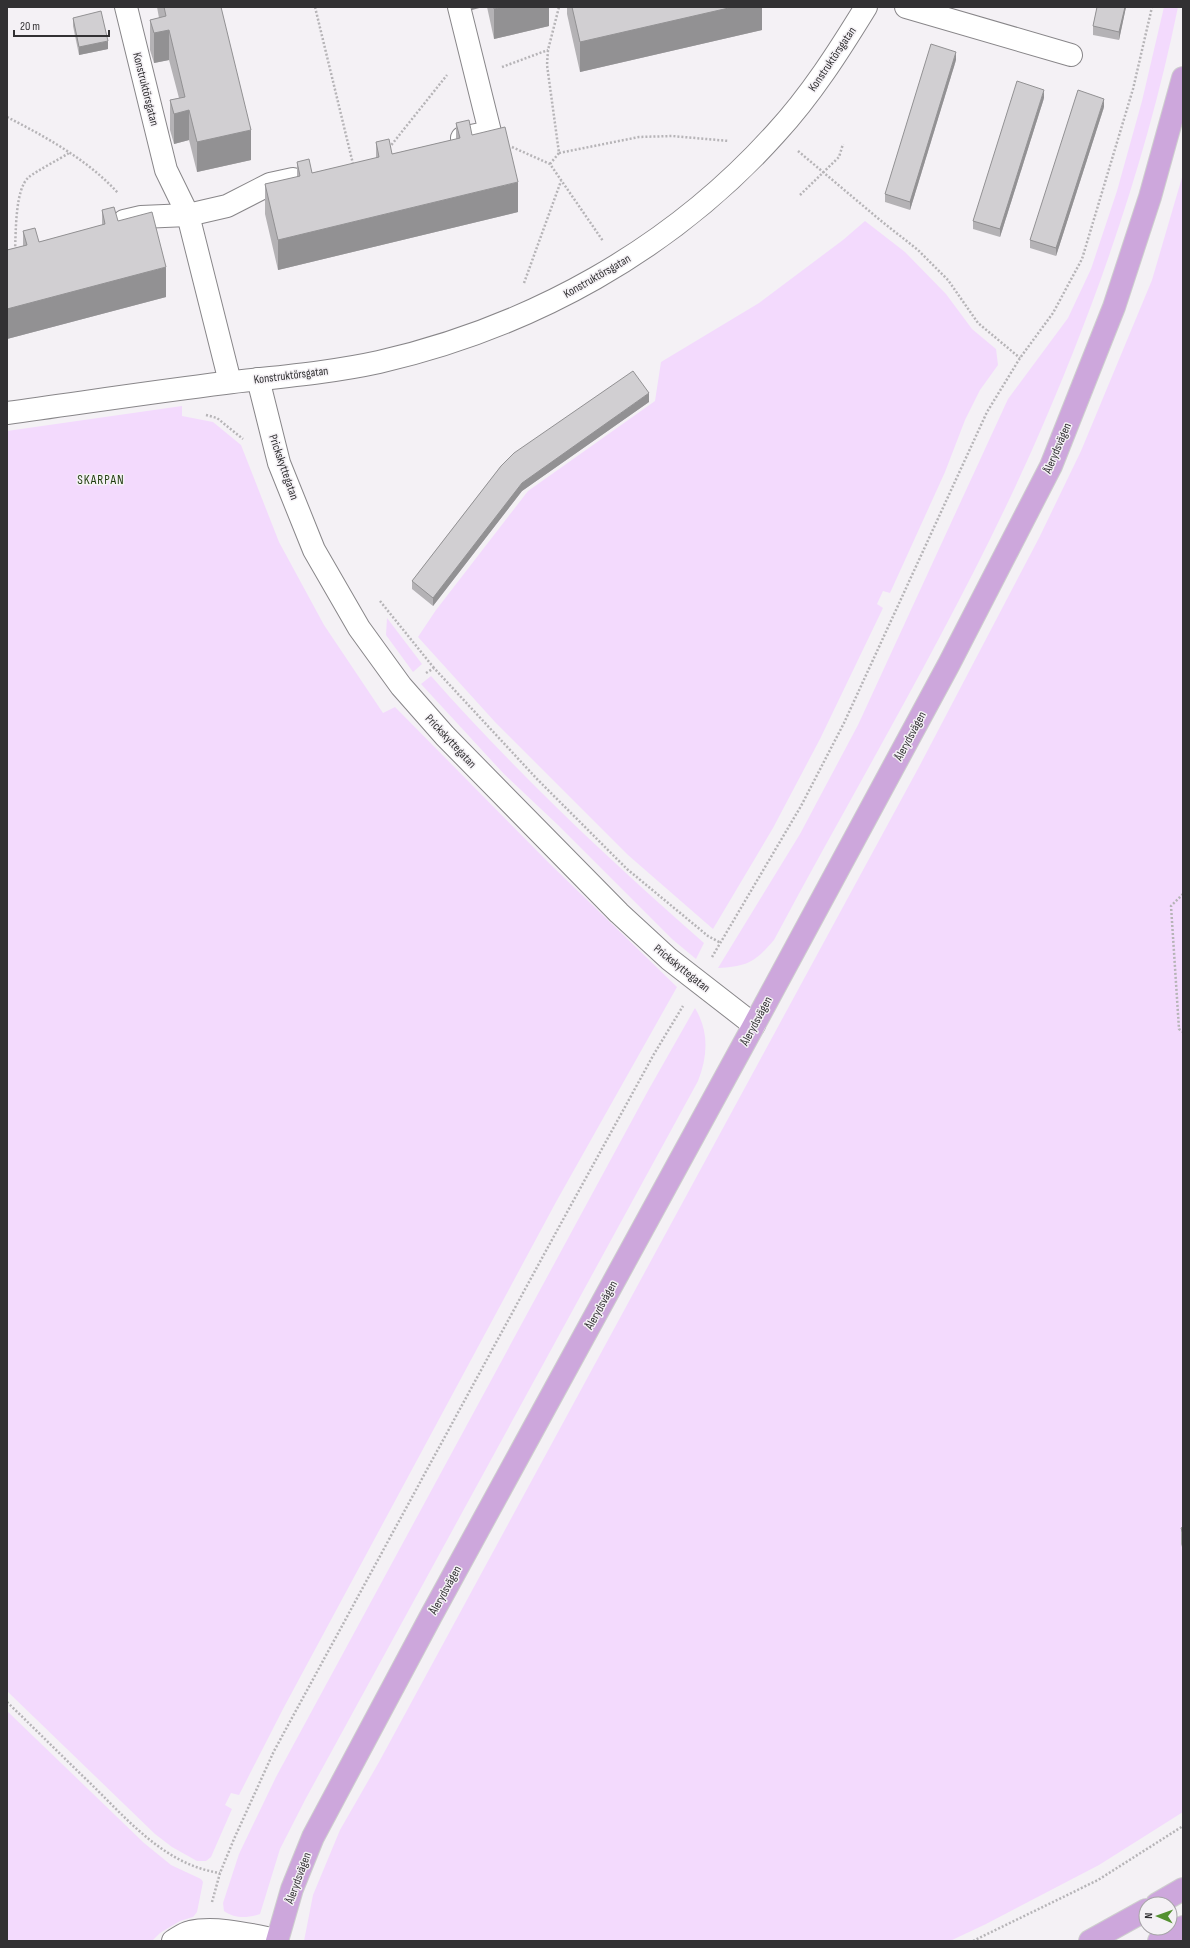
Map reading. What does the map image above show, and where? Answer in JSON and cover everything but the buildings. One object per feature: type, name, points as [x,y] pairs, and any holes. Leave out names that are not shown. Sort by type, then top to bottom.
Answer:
[{"type":"main road","name":"Ålerydsvägen","points":[[277,1941],[292,1889],[313,1836],[434,1609],[754,1025],[949,664],[1051,466],[1114,307],[1150,197],[1183,78]]},
{"type":"main road","points":[[1171,1896],[1183,1889]]},
{"type":"main road","points":[[1090,1941],[1138,1914]]},
{"type":"main road","points":[[1159,1941],[1183,1927]]},
{"type":"street","name":"Konstruktörsgatan","points":[[126,7],[166,170],[188,215],[230,382]]},
{"type":"street","points":[[443,143],[490,132],[459,7]]},
{"type":"street","name":"Konstruktörsgatan","points":[[7,413],[230,382],[318,372],[369,363],[435,347],[484,331],[535,310],[618,265],[660,237],[715,193],[769,140],[818,82],[866,7]]},
{"type":"street","points":[[906,7],[1071,55]]},
{"type":"street","points":[[108,226],[141,217],[188,215],[227,206],[270,184],[353,164]]},
{"type":"street","name":"Prickskyttegatan","points":[[258,379],[280,463],[314,550],[359,628],[401,686],[445,736],[619,913],[669,960],[754,1025]]},
{"type":"street","points":[[173,1941],[188,1932],[204,1930],[237,1933],[277,1941]]},
{"type":"path","points":[[315,7],[353,164]]},
{"type":"path","points":[[559,7],[548,50],[547,66],[559,153]]},
{"type":"path","points":[[386,152],[469,46]]},
{"type":"path","points":[[477,75],[548,50]]},
{"type":"path","points":[[7,117],[42,135],[104,178],[118,193],[131,220]]},
{"type":"path","points":[[490,132],[513,147],[550,164],[618,265]]},
{"type":"path","points":[[550,164],[559,153],[639,137],[672,136],[735,142],[769,140],[824,173],[918,250],[948,280],[978,323],[1020,358]]},
{"type":"path","points":[[800,195],[839,157],[844,144]]},
{"type":"path","points":[[15,250],[18,204],[22,185],[28,177],[69,154]]},
{"type":"path","points":[[523,285],[561,181]]},
{"type":"path","points":[[380,601],[434,668]]},
{"type":"path","points":[[1183,894],[1171,906],[1179,1029],[1183,1032]]},
{"type":"path","points":[[7,1702],[148,1839],[185,1863],[202,1870],[220,1873]]},
{"type":"path","points":[[973,1941],[1098,1880],[1183,1826]]},
{"type":"shaded area","points":[[1164,7],[1178,7],[1151,120],[1135,177],[1098,288],[1077,342],[1032,450],[1003,513],[908,697],[774,940],[750,962],[737,966],[718,968],[800,834],[858,725],[1008,399],[1068,318],[1091,269],[1117,191],[1142,101]]},
{"type":"shaded area","points":[[1183,174],[1183,1812],[1099,1865],[986,1924],[950,1941],[304,1941],[313,1895],[340,1830],[379,1762],[920,765],[1039,538],[1081,451],[1152,280]]},
{"type":"shaded area","points":[[865,221],[905,252],[946,294],[972,329],[996,349],[998,365],[980,390],[965,420],[945,472],[890,593],[883,591],[877,604],[883,608],[820,739],[773,828],[713,929],[628,855],[495,722],[418,637],[436,610],[528,491],[655,401],[661,362],[759,303],[843,240]]},
{"type":"shaded area","points":[[182,406],[182,416],[213,422],[241,445],[279,542],[324,625],[383,713],[395,707],[550,864],[677,987],[556,1202],[283,1709],[239,1795],[231,1793],[225,1805],[232,1809],[211,1857],[206,1861],[197,1861],[172,1847],[155,1834],[7,1691],[7,431]]},
{"type":"shaded area","points":[[387,618],[422,664],[413,672],[386,635]]},
{"type":"shaded area","points":[[431,676],[529,781],[598,847],[704,943],[696,959],[672,939],[558,825],[504,774],[421,684]]},
{"type":"shaded area","points":[[695,1008],[703,1026],[706,1044],[704,1062],[698,1081],[305,1800],[280,1849],[260,1914],[237,1917],[228,1914],[224,1911],[223,1903],[239,1854],[276,1777],[649,1089]]},
{"type":"shaded area","points":[[7,1711],[144,1843],[171,1865],[201,1879],[203,1882],[197,1912],[193,1917],[180,1921],[160,1933],[152,1941],[7,1941]]},
{"type":"district","name":"SKARPAN","points":[[101,479]]}]
